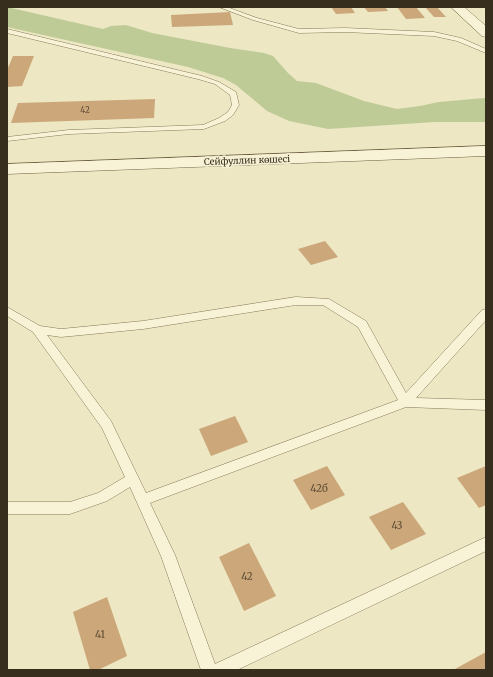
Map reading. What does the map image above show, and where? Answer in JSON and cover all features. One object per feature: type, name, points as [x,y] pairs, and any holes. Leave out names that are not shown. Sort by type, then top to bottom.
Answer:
[{"type":"main road","points":[[457,7],[486,33]]},
{"type":"main road","name":"Сейфуллин көшесі","points":[[7,169],[486,151]]},
{"type":"lane","points":[[222,7],[255,20],[299,31],[345,30],[434,34],[459,39],[486,51]]},
{"type":"lane","points":[[7,31],[200,77],[217,83],[233,94],[235,106],[232,113],[204,127],[69,132],[7,139]]},
{"type":"lane","points":[[37,330],[61,333],[143,325],[296,301],[325,302],[362,324],[405,402]]},
{"type":"lane","points":[[7,311],[37,330],[107,425],[168,556],[209,670]]},
{"type":"lane","points":[[405,402],[486,313]]},
{"type":"lane","points":[[142,500],[405,402],[486,405]]},
{"type":"lane","points":[[7,508],[70,508],[102,497],[132,479]]},
{"type":"lane","points":[[219,670],[486,544]]},
{"type":"green space","points":[[7,7],[103,29],[111,26],[126,25],[152,33],[264,53],[273,56],[297,81],[316,83],[364,101],[397,109],[439,102],[484,98],[486,99],[486,122],[435,122],[328,129],[289,121],[267,111],[236,85],[223,78],[188,67],[7,27]]},
{"type":"building","points":[[331,7],[351,7],[355,13],[336,14]]},
{"type":"building","points":[[364,7],[385,7],[388,11],[368,12]]},
{"type":"building","points":[[397,7],[416,7],[425,18],[406,19]]},
{"type":"building","points":[[425,7],[437,7],[446,17],[434,17]]},
{"type":"building","points":[[230,12],[233,25],[172,27],[171,15]]},
{"type":"building","points":[[13,56],[34,56],[22,86],[7,87],[7,70]]},
{"type":"building","points":[[155,99],[154,118],[11,123],[18,103]]},
{"type":"building","points":[[325,241],[338,257],[311,265],[298,249]]},
{"type":"building","points":[[235,416],[248,442],[211,456],[199,429]]},
{"type":"building","points":[[327,466],[345,495],[311,510],[293,480]]},
{"type":"building","points":[[486,466],[486,505],[479,508],[457,478]]},
{"type":"building","points":[[403,502],[426,534],[391,550],[369,517]]},
{"type":"building","points":[[249,543],[276,596],[244,611],[219,557]]},
{"type":"building","points":[[107,597],[127,656],[98,670],[90,670],[73,612]]},
{"type":"building","points":[[486,652],[486,670],[455,669]]}]
